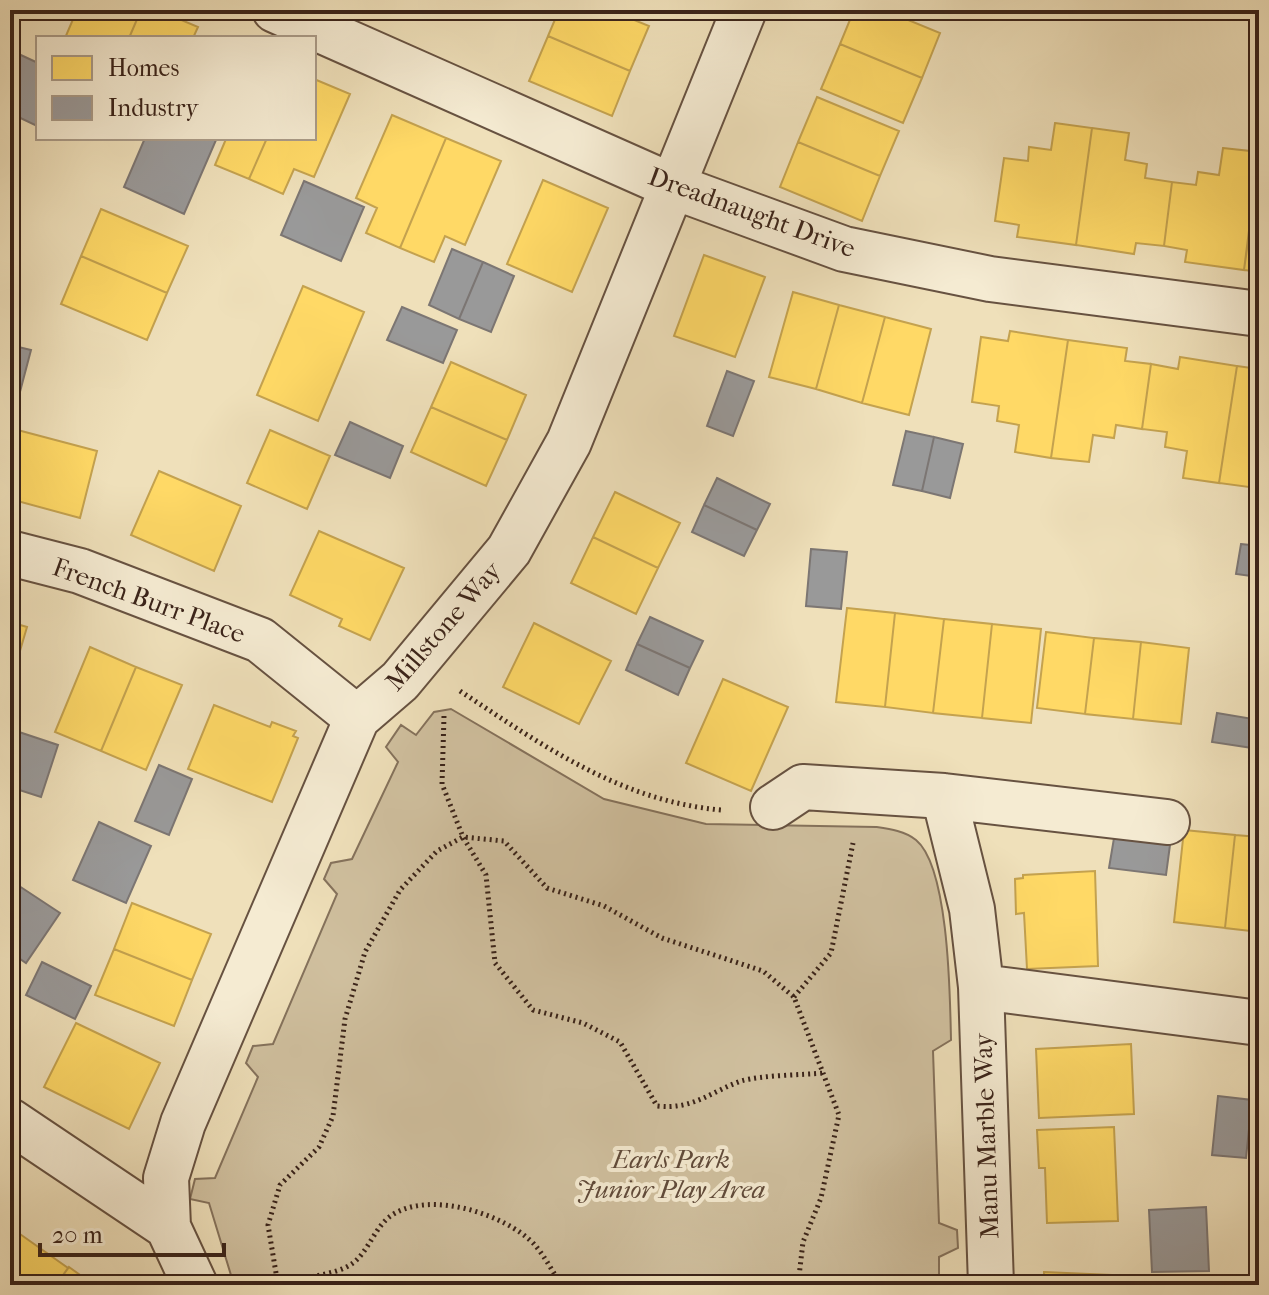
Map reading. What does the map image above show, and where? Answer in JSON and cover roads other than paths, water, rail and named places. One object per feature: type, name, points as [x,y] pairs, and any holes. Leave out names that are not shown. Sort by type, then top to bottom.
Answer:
[{"type":"street","name":"Dreadnaught Drive","points":[[275,10],[672,186],[844,249],[999,280],[1259,314]]},
{"type":"street","name":"Millstone Way","points":[[195,1285],[168,1227],[166,1178],[183,1123],[357,718],[400,681],[433,673],[509,550],[569,442],[744,10]]},
{"type":"street","name":"French Burr Place","points":[[10,553],[80,571],[260,640],[357,718]]},
{"type":"street","points":[[773,807],[803,787],[944,796],[1167,822]]},
{"type":"street","name":"Manu Marble Way","points":[[944,796],[972,909],[981,987],[991,1285]]},
{"type":"street","points":[[981,987],[1259,1023]]},
{"type":"street","points":[[10,1121],[168,1227]]},
{"type":"park label","name":"Earls Park Junior Play Area","points":[[671,1174]]}]
